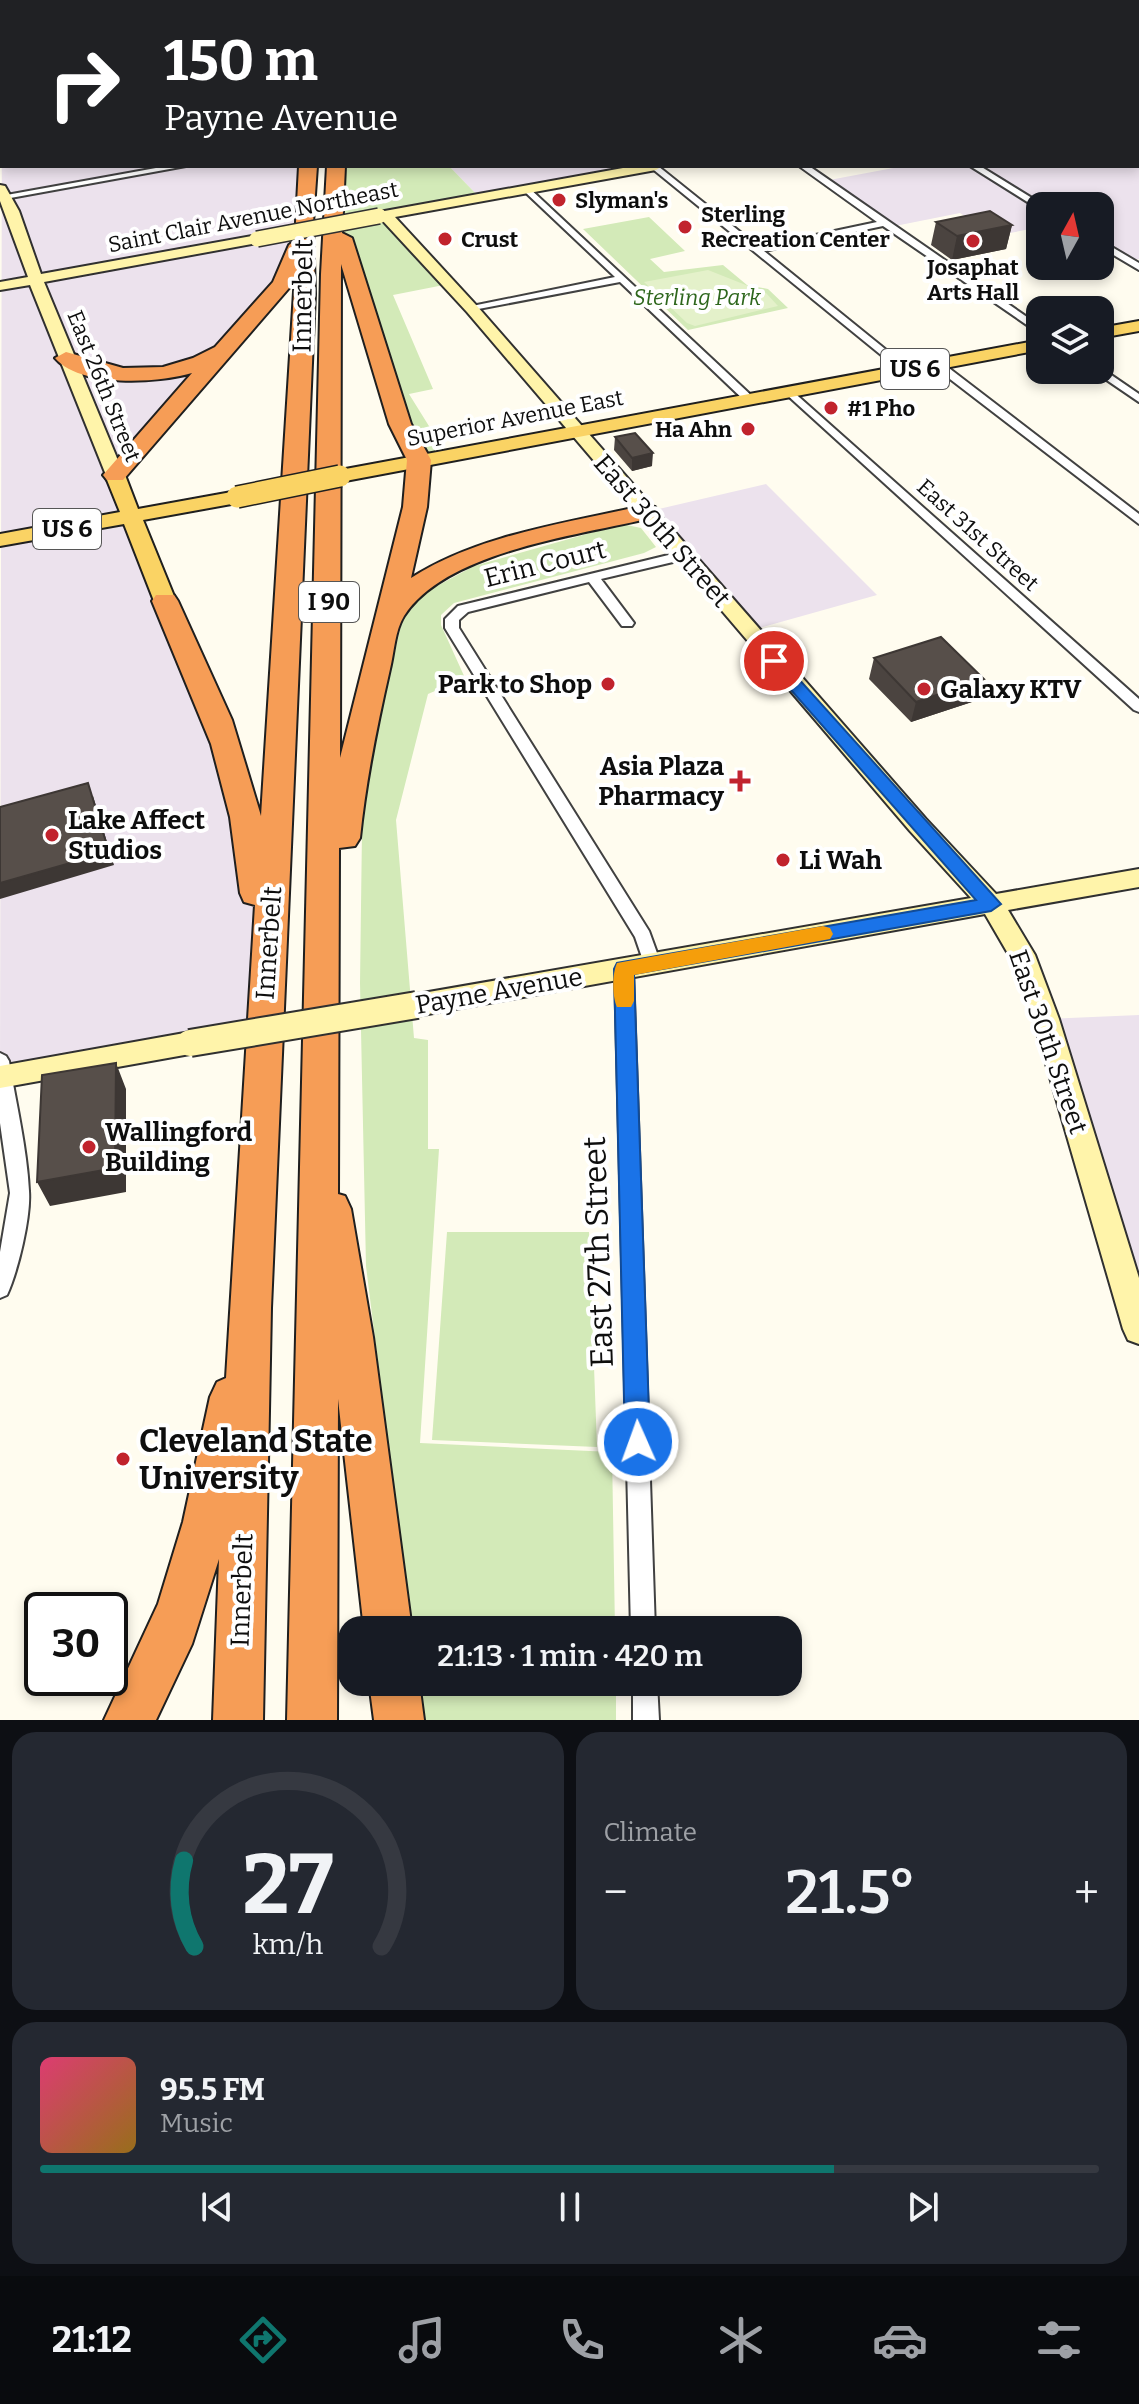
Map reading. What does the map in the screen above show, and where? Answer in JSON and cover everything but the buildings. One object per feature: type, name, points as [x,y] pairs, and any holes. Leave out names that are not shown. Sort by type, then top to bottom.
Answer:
[{"type":"highway","name":"Innerbelt","points":[[238,1720],[250,1308],[266,996],[284,732],[305,294],[304,223],[308,168]]},
{"type":"highway","name":"Innerbelt","points":[[312,1720],[331,274],[336,168]]},
{"type":"highway","points":[[323,995],[350,778],[415,507],[419,460],[400,424],[350,267],[336,209]]},
{"type":"highway","points":[[115,475],[287,277],[304,223]]},
{"type":"highway","points":[[66,358],[100,371],[149,374],[200,362],[231,344]]},
{"type":"highway","points":[[388,620],[416,586],[448,567],[525,543],[646,512]]},
{"type":"highway","points":[[165,601],[207,695],[244,803],[253,851],[266,996]]},
{"type":"highway","points":[[318,1150],[340,1254],[386,1616]]},
{"type":"highway","points":[[129,1720],[143,1698],[192,1577],[208,1519],[250,1308]]},
{"type":"highway","points":[[396,1696],[399,1720]]},
{"type":"main road","name":"Saint Clair Avenue Northeast","points":[[0,286],[643,168]]},
{"type":"main road","name":"East 26th Street","points":[[2,192],[6,212],[36,279],[165,601]]},
{"type":"main road","name":"East 30th Street","points":[[382,215],[472,309],[805,696],[991,904],[1022,955],[1046,1019],[1139,1329]]},
{"type":"main road","points":[[1114,330],[1139,326]]},
{"type":"main road","name":"Superior Avenue East","points":[[0,540],[1026,348]]},
{"type":"main road","name":"Payne Avenue","points":[[1,1072],[417,1005],[1139,878]]},
{"type":"street","points":[[2,192],[168,168]]},
{"type":"street","points":[[656,168],[906,370]]},
{"type":"street","points":[[806,168],[1026,321]]},
{"type":"street","points":[[977,168],[1026,198]]},
{"type":"street","points":[[527,189],[750,400]]},
{"type":"street","points":[[756,250],[884,223]]},
{"type":"street","points":[[1114,252],[1139,267]]},
{"type":"street","points":[[472,309],[620,279]]},
{"type":"street","points":[[937,364],[1139,520]]},
{"type":"street","points":[[1114,382],[1139,399]]},
{"type":"street","name":"East 31st Street","points":[[790,392],[1139,707]]},
{"type":"street","name":"Erin Court","points":[[652,964],[643,936],[452,628],[452,619],[463,609],[685,555]]},
{"type":"street","points":[[592,577],[627,623]]},
{"type":"street","name":"East 27th Street","points":[[624,969],[643,1616]]},
{"type":"street","points":[[0,1288],[12,1245],[20,1193],[1,1072]]},
{"type":"street","points":[[645,1696],[646,1720]]},
{"type":"shaded area","points":[[2,168],[308,168],[295,258],[115,476],[253,851],[263,1031],[0,1077]]},
{"type":"shaded area","points":[[451,168],[645,168],[480,198]]},
{"type":"shaded area","points":[[893,168],[1139,168],[1139,259],[1129,261],[1114,252],[1114,192],[1026,192],[1026,230],[995,236],[960,213],[890,227],[824,181]]},
{"type":"shaded area","points":[[766,484],[877,595],[749,631],[646,512]]},
{"type":"shaded area","points":[[1139,1015],[1139,1329],[1046,1019]]},
{"type":"green space","points":[[336,168],[451,168],[480,198],[386,214],[449,284],[393,295],[433,389],[409,394],[447,455],[419,460],[350,267],[336,209]]},
{"type":"green space","name":"Sterling Park","points":[[649,217],[685,251],[650,259],[664,272],[723,265],[747,285],[768,289],[788,308],[688,330],[583,229]]},
{"type":"green space","points":[[708,270],[766,293],[778,306],[695,326],[687,323],[644,282]]},
{"type":"green space","points":[[622,524],[641,528],[656,547],[644,553],[454,603],[441,615],[441,625],[465,678],[428,694],[396,820],[414,1038],[428,1040],[428,1149],[439,1149],[420,1443],[612,1452],[615,1616],[409,1616],[366,1266],[360,983],[362,830],[369,763],[402,621],[424,593],[474,566]]},
{"type":"green space","points":[[447,1232],[589,1232],[597,1447],[432,1440]]},
{"type":"green space","points":[[420,1696],[616,1696],[616,1720],[423,1720]]},
{"type":"slow traffic","points":[[624,1001],[624,969],[823,934]]},
{"type":"place","name":"Slyman's","points":[[559,200]]},
{"type":"place","name":"Sterling Recreation Center","points":[[685,227]]},
{"type":"place","name":"Crust","points":[[445,239]]},
{"type":"place","name":"Josaphat Arts Hall","points":[[973,241]]},
{"type":"place","name":"#1 Pho","points":[[831,408]]},
{"type":"place","name":"Ha Ahn","points":[[748,429]]},
{"type":"place","name":"Park to Shop","points":[[608,684]]},
{"type":"place","name":"Galaxy KTV","points":[[924,689]]},
{"type":"place","name":"Asia Plaza Pharmacy","points":[[740,781]]},
{"type":"place","name":"Lake Affect Studios","points":[[52,835]]},
{"type":"place","name":"Li Wah","points":[[783,860]]},
{"type":"place","name":"Wallingford Building","points":[[89,1147]]},
{"type":"place","name":"Cleveland State University","points":[[123,1459]]},
{"type":"route","points":[[638,1442],[624,969],[991,904],[774,661]]}]
